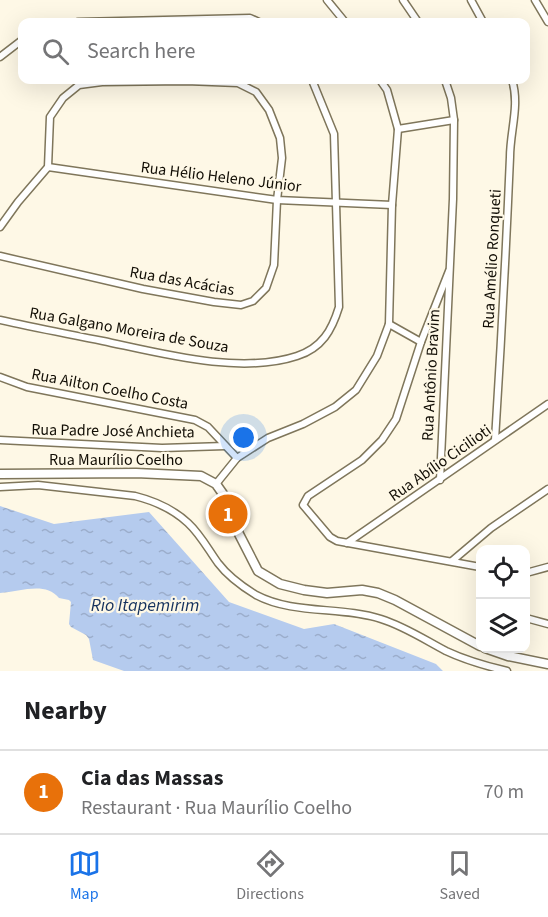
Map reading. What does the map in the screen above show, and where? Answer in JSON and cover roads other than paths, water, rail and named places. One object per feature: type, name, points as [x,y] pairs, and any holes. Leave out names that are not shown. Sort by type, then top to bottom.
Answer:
[{"type":"main road","name":"Rua Maurílio Coelho","points":[[0,474],[184,474],[201,476],[216,484]]},
{"type":"main road","points":[[216,484],[230,504],[239,534],[258,571],[280,584],[304,590],[327,592],[362,590],[378,593],[404,604],[476,644]]},
{"type":"main road","points":[[499,653],[548,664]]},
{"type":"street","points":[[327,0],[342,18]]},
{"type":"street","points":[[403,0],[415,18]]},
{"type":"street","points":[[471,0],[481,18]]},
{"type":"street","points":[[535,0],[548,22]]},
{"type":"street","points":[[0,57],[18,42]]},
{"type":"street","name":"Rua das Acácias","points":[[48,167],[50,117],[63,98],[79,85],[103,84]]},
{"type":"street","name":"Rua das Acácias","points":[[0,256],[143,289],[214,302],[241,305],[260,296],[271,277],[274,265],[277,200],[282,158],[280,138],[269,110],[256,92],[240,84]]},
{"type":"street","name":"Rua Galgano Moreira de Souza","points":[[0,320],[210,361],[253,365],[298,356],[322,341],[333,327],[339,306],[334,134],[314,84]]},
{"type":"street","points":[[216,484],[237,458],[268,438],[303,424],[335,407],[356,390],[377,356],[388,324],[392,205],[398,129],[390,99],[382,84]]},
{"type":"street","name":"Rua Antônio Bravim","points":[[440,480],[453,199],[454,120],[446,84]]},
{"type":"street","name":"Rua Amélio Ronqueti","points":[[495,440],[507,254],[510,154],[516,96],[513,84]]},
{"type":"street","points":[[398,129],[454,120]]},
{"type":"street","points":[[0,227],[48,167]]},
{"type":"street","name":"Rua Hélio Heleno Júnior","points":[[48,167],[277,200],[392,205]]},
{"type":"street","points":[[449,271],[421,342],[396,419],[382,440],[362,460],[304,501],[305,509],[330,537],[347,543],[476,566]]},
{"type":"street","points":[[388,324],[421,342]]},
{"type":"street","name":"Rua Ailton Coelho Costa","points":[[0,377],[27,387],[58,394],[195,420],[208,427],[237,458]]},
{"type":"street","name":"Rua Abílio Cicilioti","points":[[347,543],[548,404]]},
{"type":"street","name":"Rua Padre José Anchieta","points":[[0,440],[162,448],[225,446]]},
{"type":"street","points":[[0,488],[38,485],[158,503],[188,523],[207,545],[219,564],[254,593],[268,600],[283,605],[384,619],[449,652],[482,665],[507,671]]},
{"type":"street","points":[[452,561],[491,528],[548,489]]},
{"type":"street","points":[[530,572],[548,567]]},
{"type":"street","points":[[530,619],[548,623]]},
{"type":"water","name":"Rio Itapemirim","points":[[0,506],[54,524],[149,512],[229,602],[304,629],[334,624],[436,664],[443,671],[124,671],[93,660],[89,639],[69,624],[71,602],[69,600],[59,598],[47,590],[39,589],[0,593]]},
{"type":"place","name":"Cia das Massas","points":[[228,514]]}]
